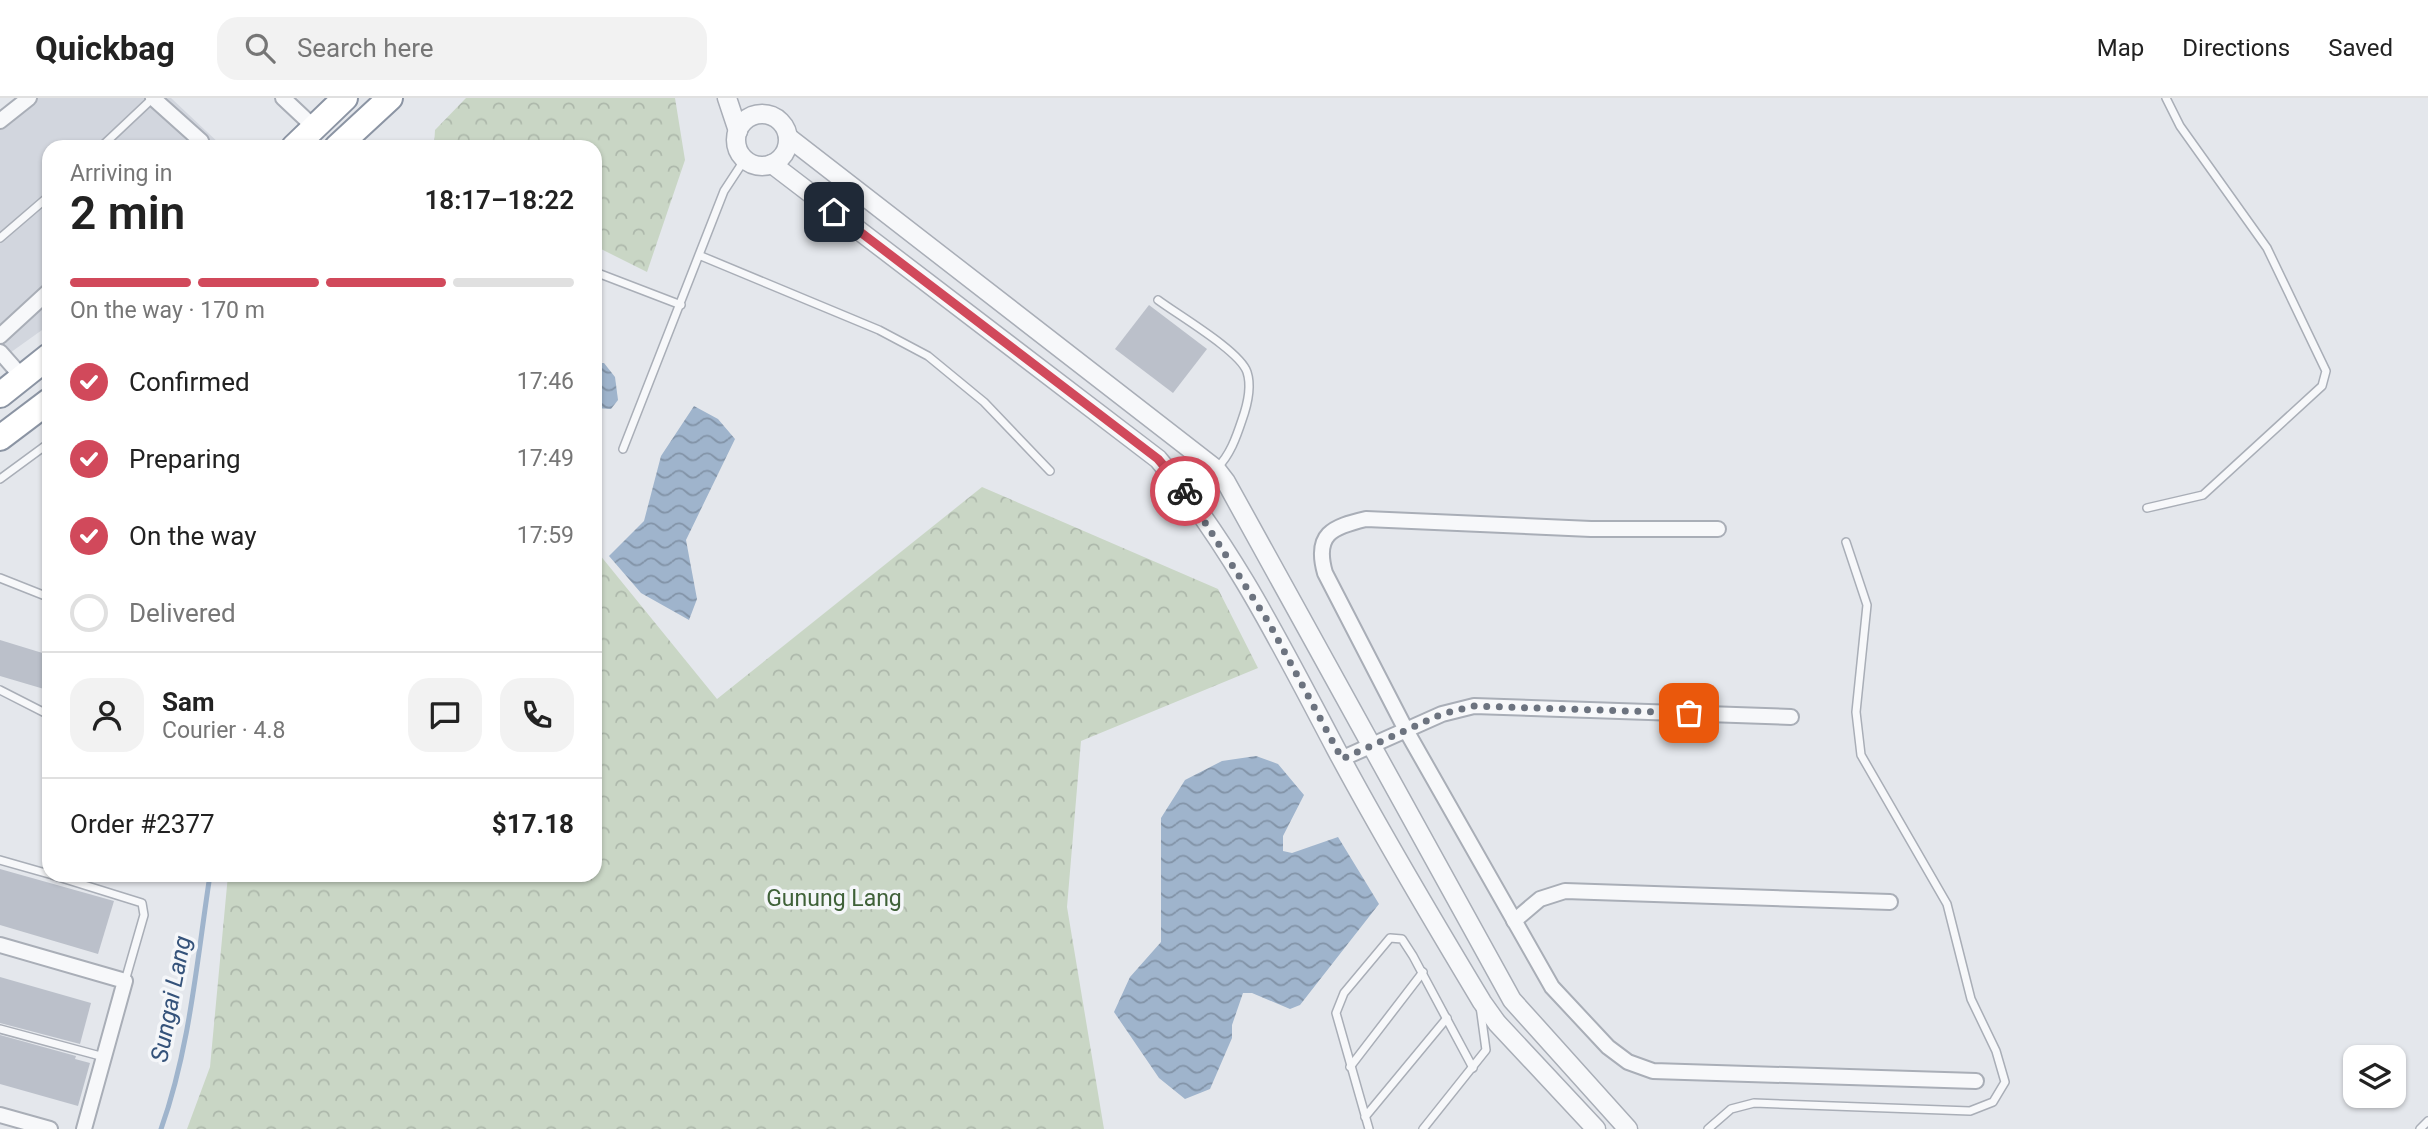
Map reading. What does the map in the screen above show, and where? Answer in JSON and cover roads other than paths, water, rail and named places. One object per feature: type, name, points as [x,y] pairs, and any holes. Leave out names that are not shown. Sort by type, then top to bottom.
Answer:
[{"type":"highway","points":[[302,140],[345,98]]},
{"type":"highway","points":[[345,140],[390,98]]},
{"type":"highway","points":[[0,395],[42,362]]},
{"type":"highway","points":[[0,438],[42,406]]},
{"type":"street","points":[[0,121],[29,98]]},
{"type":"street","points":[[153,98],[200,140]]},
{"type":"street","points":[[283,98],[315,128]]},
{"type":"street","points":[[727,98],[738,131],[737,146],[745,159],[758,165],[772,164],[784,153],[788,137]]},
{"type":"street","points":[[738,131],[759,106],[776,119],[788,137],[1216,469],[1226,482],[1512,1000],[1628,1129]]},
{"type":"street","points":[[772,164],[1158,459],[1194,501],[1269,623],[1382,835],[1482,1002],[1497,1023],[1596,1129]]},
{"type":"street","points":[[0,336],[42,297]]},
{"type":"street","points":[[0,352],[23,378]]},
{"type":"street","points":[[1718,529],[1591,529],[1366,519],[1339,525],[1323,539],[1320,556],[1325,573],[1408,732],[1514,921],[1563,1001],[1628,1062],[1653,1071],[1976,1081]]},
{"type":"street","points":[[1342,759],[1370,744],[1408,732],[1442,714],[1474,706],[1791,717]]},
{"type":"street","points":[[1514,921],[1540,899],[1564,891],[1890,902]]},
{"type":"street","points":[[0,945],[125,981],[85,1129]]},
{"type":"street","points":[[0,1115],[50,1129]]},
{"type":"lane","points":[[108,140],[153,98]]},
{"type":"lane","points":[[2147,508],[2203,495],[2322,386],[2326,371],[2267,248],[2180,126],[2166,98]]},
{"type":"lane","points":[[623,449],[701,256],[724,191],[745,159]]},
{"type":"lane","points":[[0,238],[42,202]]},
{"type":"lane","points":[[701,256],[879,330],[928,356],[984,402],[1050,471]]},
{"type":"lane","points":[[602,275],[681,305]]},
{"type":"lane","points":[[1158,300],[1234,356],[1247,371],[1249,386],[1244,416],[1230,450],[1216,469]]},
{"type":"lane","points":[[0,479],[42,448]]},
{"type":"lane","points":[[1708,1129],[1731,1109],[1754,1103],[1977,1110],[1993,1102],[2004,1082],[1996,1051],[1971,999],[1947,904],[1861,755],[1856,712],[1867,606],[1846,541]]},
{"type":"lane","points":[[0,578],[42,595]]},
{"type":"lane","points":[[0,690],[42,711]]},
{"type":"lane","points":[[0,860],[42,872]]},
{"type":"lane","points":[[74,882],[142,903],[144,915],[125,981]]},
{"type":"lane","points":[[1369,1129],[1335,1018],[1344,993],[1392,937],[1403,940],[1474,1068]]},
{"type":"lane","points":[[1350,1067],[1423,972]]},
{"type":"lane","points":[[1425,1128],[1487,1048],[1479,1010],[1482,1002]]},
{"type":"lane","points":[[1365,1117],[1447,1018]]},
{"type":"lane","points":[[0,1029],[106,1058]]},
{"type":"lane","points":[[2420,1129],[2428,1121]]},
{"type":"water","points":[[602,363],[615,377],[618,400],[611,409],[602,408]]},
{"type":"water","points":[[694,406],[718,419],[735,439],[686,540],[697,599],[689,620],[641,593],[609,556],[644,521],[661,456]]},
{"type":"water","points":[[1256,756],[1278,764],[1304,795],[1283,836],[1283,851],[1292,853],[1338,837],[1379,904],[1300,1005],[1290,1009],[1252,993],[1243,993],[1232,1025],[1232,1038],[1210,1089],[1185,1099],[1159,1078],[1114,1012],[1130,977],[1161,942],[1161,818],[1185,780],[1222,761]]},
{"type":"waterway","name":"Sungai Lang","points":[[161,1129],[186,1035],[209,882]]},
{"type":"park label","name":"Gunung Lang","points":[[834,898]]}]
